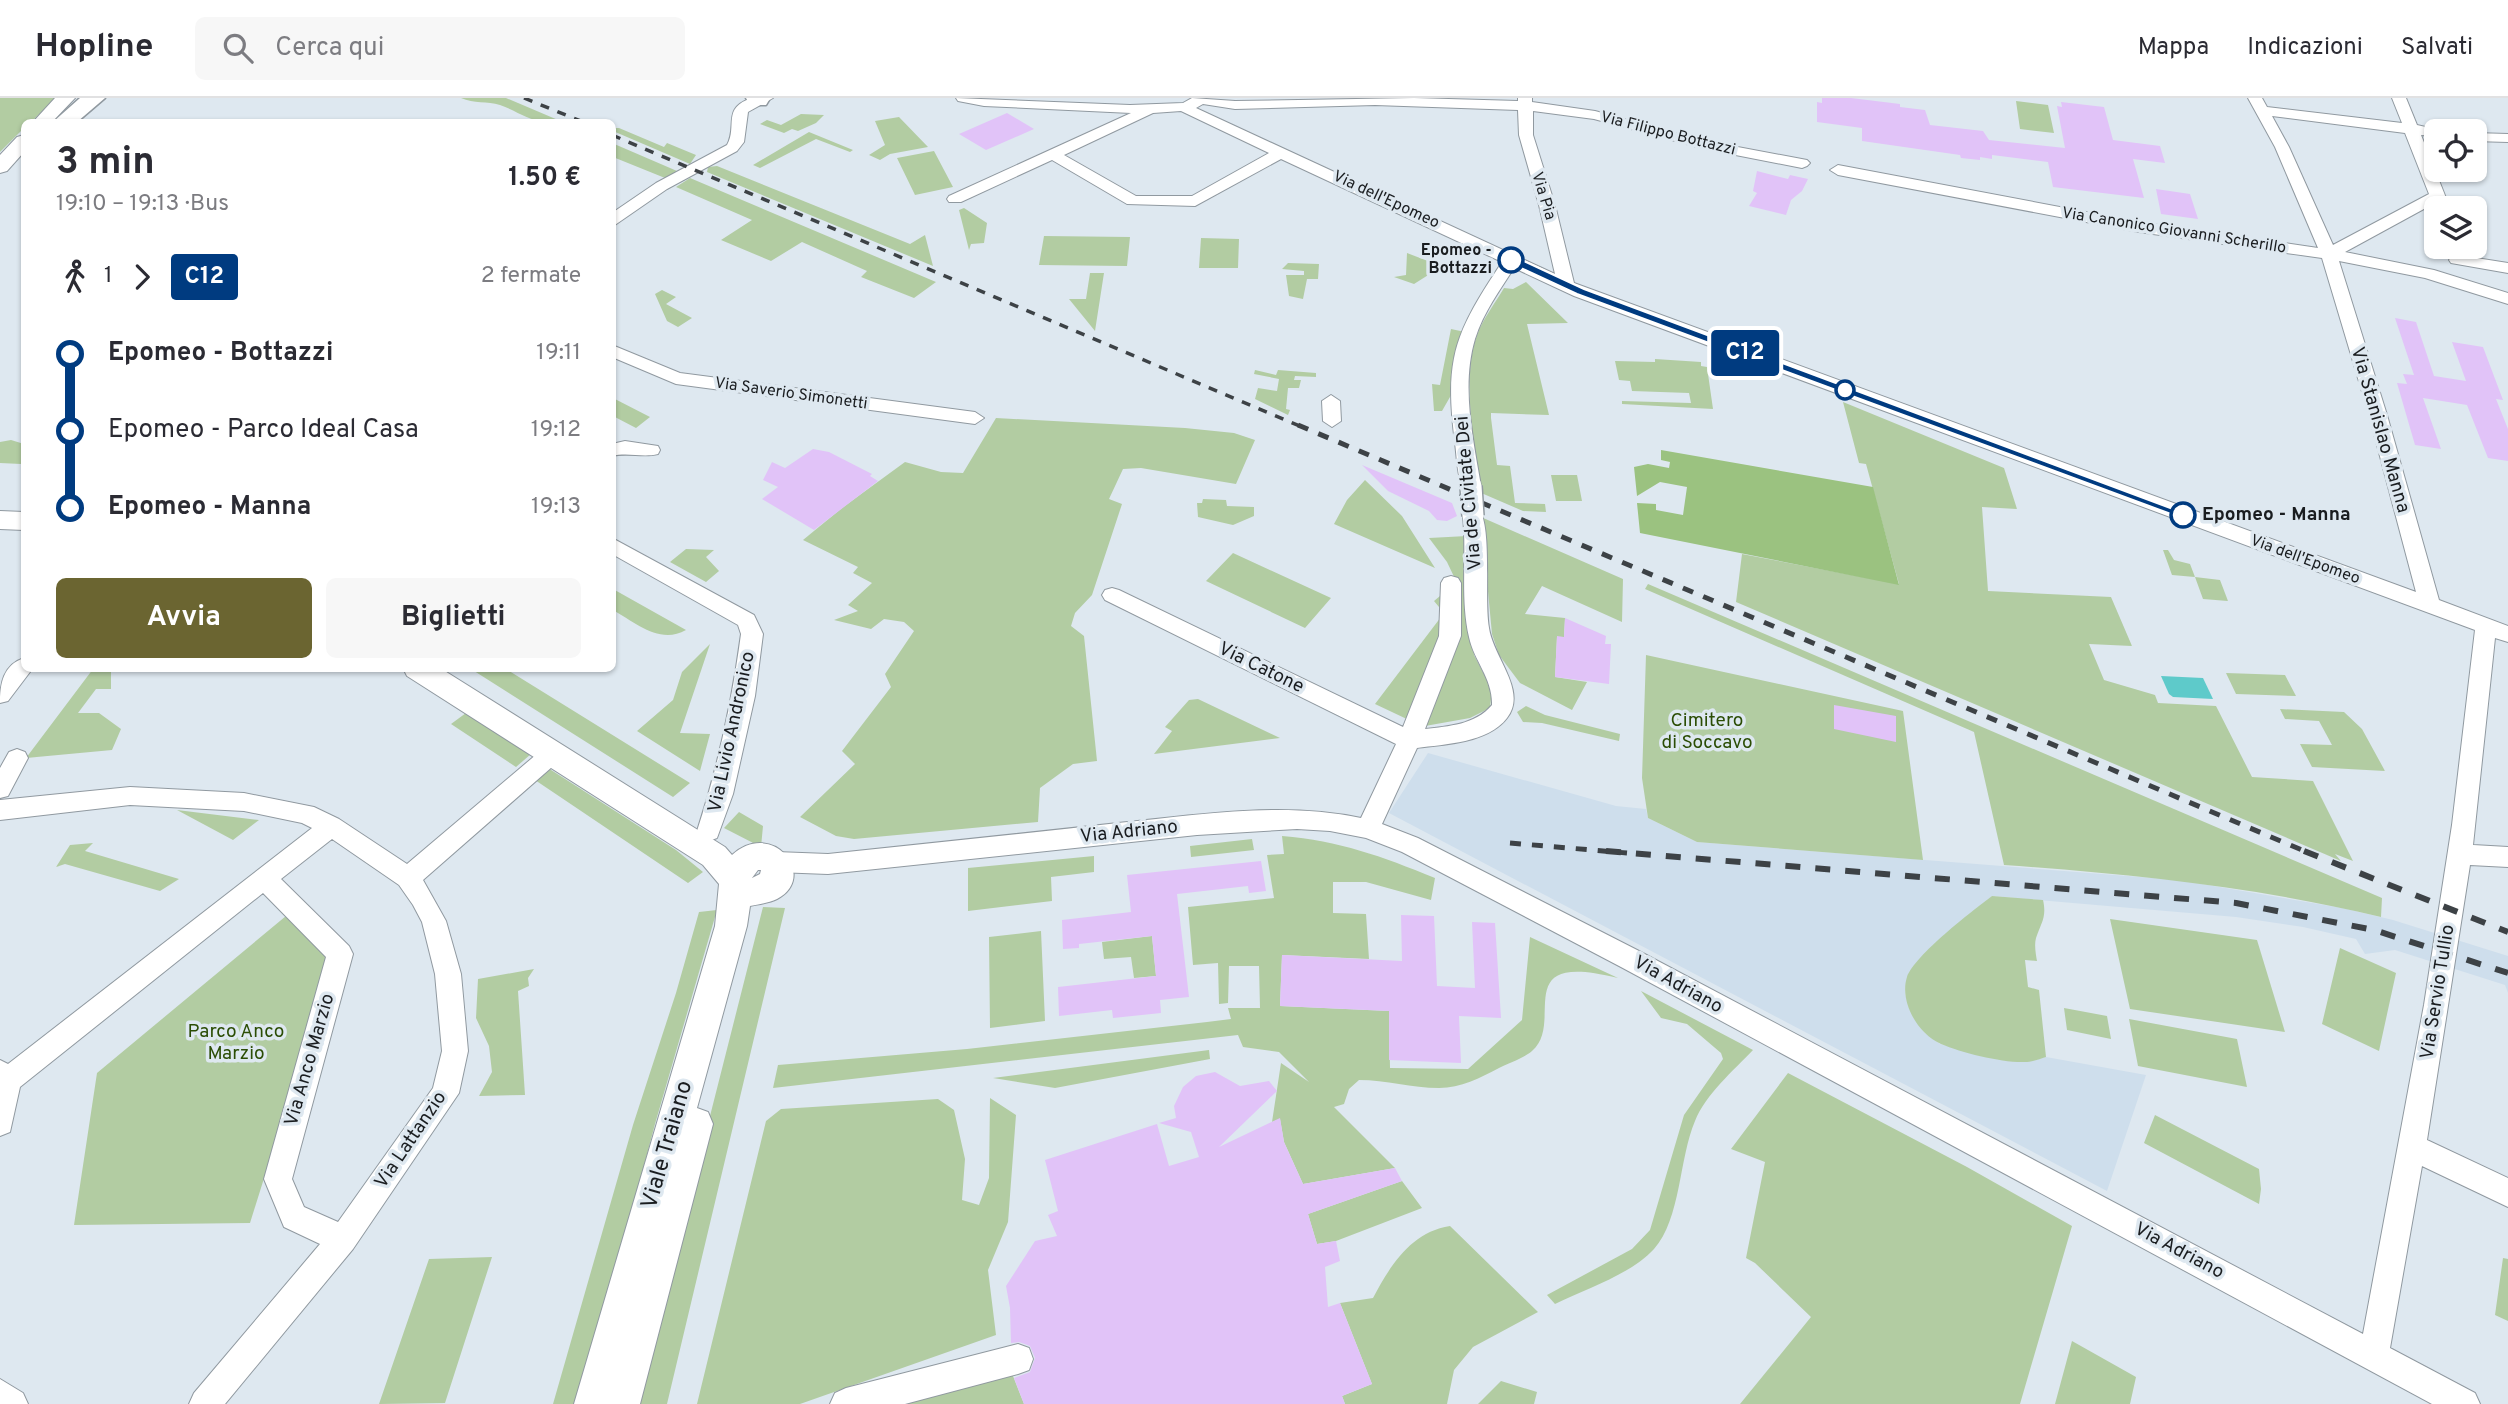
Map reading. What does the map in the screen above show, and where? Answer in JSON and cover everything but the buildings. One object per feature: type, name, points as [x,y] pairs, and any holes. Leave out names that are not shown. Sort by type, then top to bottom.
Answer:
[{"type":"highway","points":[[68,119],[94,98]]},
{"type":"main road","points":[[45,119],[66,98]]},
{"type":"main road","points":[[61,119],[80,98]]},
{"type":"main road","points":[[0,167],[21,144]]},
{"type":"main road","points":[[0,183],[21,161]]},
{"type":"main road","points":[[0,520],[21,521]]},
{"type":"main road","points":[[0,533],[21,534]]},
{"type":"main road","points":[[424,672],[709,831],[758,875]]},
{"type":"main road","points":[[455,672],[558,749],[714,856],[758,875]]},
{"type":"main road","name":"Viale Traiano","points":[[594,1404],[734,915],[758,875]]},
{"type":"main road","name":"Viale Traiano","points":[[620,1404],[751,919],[758,875]]},
{"type":"street","points":[[964,98],[1050,107],[1178,102]]},
{"type":"street","points":[[2399,98],[2437,196]]},
{"type":"street","points":[[616,219],[683,174],[733,148],[739,139],[736,119],[743,110],[760,99]]},
{"type":"street","name":"Via Filippo Bottazzi","points":[[1178,102],[1235,105],[1375,101],[1525,102],[1595,115],[1705,145],[1802,163]]},
{"type":"street","points":[[955,199],[1178,102]]},
{"type":"street","name":"Via dell'Epomeo","points":[[1178,102],[1566,285],[2497,630]]},
{"type":"street","name":"Via Pia","points":[[1525,102],[1526,135],[1566,285]]},
{"type":"street","points":[[2260,104],[2424,131]]},
{"type":"street","name":"Via Stanislao Manna","points":[[2260,104],[2329,254],[2378,415],[2430,606]]},
{"type":"street","points":[[2487,137],[2508,138]]},
{"type":"street","points":[[1052,155],[1133,201],[1195,201],[1282,152]]},
{"type":"street","name":"Via Canonico Giovanni Scherillo","points":[[1838,170],[2122,224],[2417,269],[2508,299]]},
{"type":"street","points":[[2329,254],[2424,209]]},
{"type":"street","points":[[2456,259],[2461,282]]},
{"type":"street","points":[[2476,259],[2508,268]]},
{"type":"street","name":"Via de Civitate Dei","points":[[1409,740],[1485,725],[1500,712],[1504,703],[1504,695],[1486,659],[1480,636],[1471,486],[1460,392],[1463,350],[1470,329],[1511,260]]},
{"type":"street","name":"Via Saverio Simonetti","points":[[616,352],[676,378],[975,418]]},
{"type":"street","points":[[1331,401],[1332,421]]},
{"type":"street","points":[[616,449],[625,447],[651,450]]},
{"type":"street","name":"Via Livio Andronico","points":[[616,547],[747,620],[752,634],[744,696],[721,794],[709,831]]},
{"type":"street","points":[[1368,829],[1409,740],[1450,636],[1451,583]]},
{"type":"street","name":"Via Catone","points":[[1112,595],[1409,740]]},
{"type":"street","name":"Via Servio Tullio","points":[[2374,1355],[2437,1005],[2497,630]]},
{"type":"street","points":[[0,695],[21,670]]},
{"type":"street","points":[[408,878],[558,749]]},
{"type":"street","points":[[0,789],[17,758]]},
{"type":"street","name":"Via Lattanzio","points":[[0,810],[130,796],[244,802],[306,814],[331,826],[408,878],[434,921],[448,974],[455,1051],[445,1093],[343,1239],[205,1404]]},
{"type":"street","name":"Via Adriano","points":[[758,875],[800,871],[828,864],[1197,825],[1297,819],[1330,821],[1368,829],[1410,845],[1630,959],[2464,1404]]},
{"type":"street","points":[[0,1123],[4,1076],[331,826]]},
{"type":"street","points":[[2460,855],[2508,857]]},
{"type":"street","name":"Via Anco Marzio","points":[[264,878],[340,954],[278,1179],[294,1217],[343,1239]]},
{"type":"street","points":[[2412,1147],[2508,1193]]},
{"type":"street","points":[[846,1404],[1018,1359]]},
{"type":"street","points":[[0,1395],[12,1404]]},
{"type":"shaded area","points":[[1428,753],[1616,806],[1646,809],[1648,818],[1697,842],[2179,880],[2342,908],[2393,920],[2508,956],[2508,993],[2505,985],[2395,950],[2365,954],[2356,939],[2303,927],[2236,917],[1992,896],[1957,926],[1907,978],[1905,993],[1908,1006],[1925,1033],[1940,1044],[2003,1060],[2027,1062],[2046,1057],[2146,1075],[2107,1191],[1389,813]]},
{"type":"green space","points":[[0,98],[56,98],[34,119],[21,119],[21,131],[0,152]]},
{"type":"green space","points":[[461,98],[506,98],[556,119],[532,119],[500,105]]},
{"type":"green space","points":[[2016,101],[2048,105],[2054,133],[2020,129]]},
{"type":"green space","points":[[801,114],[824,115],[816,123],[798,131],[792,129],[784,133],[760,124],[767,120],[781,125]]},
{"type":"green space","points":[[899,117],[928,147],[890,154],[880,160],[869,155],[885,145],[875,121]]},
{"type":"green space","points":[[616,128],[664,147],[667,143],[696,155],[690,164],[616,132]]},
{"type":"green space","points":[[809,132],[853,150],[850,152],[816,139],[760,168],[753,165]]},
{"type":"green space","points":[[616,145],[677,171],[665,178],[616,158]]},
{"type":"green space","points":[[934,151],[953,187],[915,195],[897,158]]},
{"type":"green space","points":[[717,166],[910,244],[925,235],[933,266],[707,172],[708,167]]},
{"type":"green space","points":[[690,178],[936,282],[914,298],[861,277],[867,271],[802,242],[771,261],[721,240],[752,220],[676,187]]},
{"type":"green space","points":[[964,208],[987,223],[984,243],[971,244],[969,250],[959,210]]},
{"type":"green space","points":[[1044,236],[1130,237],[1127,266],[1039,265]]},
{"type":"green space","points":[[1201,238],[1239,239],[1238,268],[1199,268]]},
{"type":"green space","points":[[1407,253],[1433,263],[1433,272],[1414,284],[1394,277],[1406,275]]},
{"type":"green space","points":[[1288,263],[1319,264],[1318,279],[1307,279],[1303,299],[1289,296],[1286,275],[1304,275],[1304,271],[1282,269]]},
{"type":"green space","points":[[1090,273],[1104,273],[1095,331],[1069,299],[1086,299]]},
{"type":"green space","points":[[1526,282],[1568,323],[1527,324],[1549,415],[1491,413],[1491,418],[1497,465],[1510,466],[1515,503],[1545,504],[1546,512],[1523,511],[1479,492],[1470,413],[1470,372],[1477,335],[1504,288],[1513,289]]},
{"type":"green space","points":[[662,290],[676,297],[666,304],[692,318],[678,327],[667,321],[655,294]]},
{"type":"green space","points":[[1451,329],[1465,332],[1458,383],[1442,411],[1434,411],[1432,384],[1440,385]]},
{"type":"green space","points":[[1655,359],[1701,362],[1701,366],[1707,367],[1713,409],[1622,404],[1622,401],[1691,403],[1689,393],[1632,391],[1630,381],[1619,380],[1615,361],[1655,362]]},
{"type":"green space","points":[[1255,370],[1276,375],[1278,370],[1316,373],[1316,377],[1295,376],[1294,380],[1301,380],[1299,388],[1288,388],[1288,415],[1255,399],[1258,388],[1277,391],[1279,379],[1254,374]]},
{"type":"green space","points":[[616,400],[650,417],[636,428],[616,418]]},
{"type":"green space","points":[[1843,402],[2004,468],[2017,509],[1982,507],[1988,591],[2111,597],[2132,646],[2089,644],[2104,680],[2155,695],[2158,703],[2216,706],[2252,777],[2313,781],[2353,861],[2335,854],[2341,861],[1736,602],[1742,554],[1899,584],[1866,464],[1859,463]]},
{"type":"green space","points":[[996,418],[1185,428],[1234,433],[1255,440],[1236,484],[1141,468],[1123,469],[1109,499],[1122,504],[1092,595],[1075,613],[1071,626],[1084,636],[1097,761],[1073,764],[1040,788],[1038,822],[854,839],[836,836],[800,817],[855,764],[842,751],[891,687],[885,674],[914,631],[904,622],[884,619],[871,629],[834,620],[858,611],[848,605],[872,583],[853,573],[858,567],[803,540],[905,462],[941,472],[963,473]]},
{"type":"green space","points":[[11,440],[21,443],[21,464],[0,463],[0,442]]},
{"type":"green space","points":[[1661,450],[1873,487],[1899,585],[1640,533],[1637,503],[1656,504],[1656,510],[1683,515],[1687,487],[1660,482],[1637,496],[1634,467],[1648,464],[1669,468],[1670,462],[1661,460]]},
{"type":"green space","points":[[1551,475],[1577,475],[1582,501],[1556,501]]},
{"type":"green space","points":[[1365,480],[1402,516],[1435,568],[1334,524],[1347,500]]},
{"type":"green space","points":[[1203,499],[1226,500],[1227,506],[1254,507],[1254,516],[1233,525],[1198,517],[1197,503],[1202,503]]},
{"type":"green space","points":[[1481,517],[1623,579],[1622,622],[1542,586],[1525,614],[1565,618],[1564,637],[1557,637],[1555,677],[1587,682],[1572,710],[1520,683],[1499,655],[1492,634]]},
{"type":"green space","points":[[1467,536],[1474,655],[1492,690],[1490,708],[1470,718],[1425,726],[1457,583],[1447,562],[1429,538]]},
{"type":"green space","points":[[686,549],[714,550],[706,557],[719,571],[706,582],[670,562]]},
{"type":"green space","points":[[2163,550],[2168,550],[2174,560],[2190,564],[2195,577],[2172,575]]},
{"type":"green space","points":[[1233,553],[1331,598],[1305,628],[1206,581]]},
{"type":"green space","points":[[2195,577],[2220,580],[2228,601],[2203,599]]},
{"type":"green space","points":[[1648,584],[2382,898],[2381,917],[2288,897],[2194,883],[2004,865],[1974,732],[1645,589]]},
{"type":"green space","points":[[616,591],[686,630],[667,635],[639,626],[616,612]]},
{"type":"green space","points":[[1446,591],[1446,620],[1411,721],[1375,704],[1444,613],[1434,601]]},
{"type":"green space","points":[[710,644],[680,733],[710,734],[700,771],[637,731],[673,700],[682,672]]},
{"type":"green space","name":"Cimitero di Soccavo","points":[[1646,655],[1903,711],[1923,860],[1697,842],[1648,818],[1642,778]]},
{"type":"green space","points":[[91,672],[111,672],[111,689],[96,689],[78,713],[99,713],[121,729],[112,750],[26,758]]},
{"type":"green space","points":[[476,672],[511,672],[690,783],[673,797]]},
{"type":"green space","points":[[2226,673],[2285,675],[2296,696],[2236,694]]},
{"type":"green space","points":[[1198,699],[1280,738],[1154,754],[1172,731],[1165,727],[1189,700]]},
{"type":"green space","points":[[1526,706],[1545,715],[1620,734],[1619,741],[1542,723],[1523,722],[1517,712]]},
{"type":"green space","points":[[2280,709],[2344,712],[2362,729],[2385,771],[2312,767],[2300,744],[2332,745],[2319,721],[2285,719]]},
{"type":"green space","points":[[466,713],[531,754],[516,767],[451,724]]},
{"type":"green space","points":[[548,768],[676,850],[703,872],[688,883],[535,780]]},
{"type":"green space","points":[[177,810],[259,820],[233,840]]},
{"type":"green space","points":[[739,812],[763,826],[761,847],[724,828]]},
{"type":"green space","points":[[1282,836],[1360,851],[1435,878],[1431,900],[1366,882],[1333,882],[1333,913],[1366,914],[1369,959],[1282,955],[1280,1006],[1389,1011],[1390,1068],[1468,1069],[1522,1020],[1530,937],[1618,978],[1584,972],[1563,974],[1551,981],[1546,993],[1541,1038],[1532,1051],[1470,1082],[1439,1088],[1359,1080],[1349,1089],[1344,1104],[1334,1107],[1395,1168],[1303,1184],[1284,1142],[1280,1119],[1272,1122],[1281,1063],[1309,1082],[1279,1052],[1243,1047],[1238,1035],[773,1088],[778,1065],[967,1049],[1207,1022],[1231,1019],[1228,1008],[1260,1008],[1259,966],[1229,966],[1228,1003],[1219,1004],[1218,963],[1193,965],[1188,907],[1274,898],[1267,855],[1284,854]]},
{"type":"green space","points":[[1252,839],[1254,850],[1191,857],[1190,846]]},
{"type":"green space","points":[[93,843],[85,851],[179,879],[160,891],[65,864],[56,867],[70,845]]},
{"type":"green space","points":[[1094,856],[1094,872],[1051,877],[1052,901],[968,911],[968,868]]},
{"type":"green space","points":[[1992,896],[2043,900],[2044,916],[2035,941],[2037,961],[2025,960],[2028,987],[2039,990],[2046,1057],[2028,1062],[1994,1059],[1941,1044],[1925,1033],[1908,1007],[1905,987],[1912,968],[1945,934]]},
{"type":"green space","points":[[763,907],[785,908],[667,1404],[637,1404]]},
{"type":"green space","points":[[717,910],[655,1124],[581,1404],[553,1404],[633,1125],[699,912]]},
{"type":"green space","name":"Parco Anco Marzio","points":[[286,916],[326,952],[328,974],[250,1223],[74,1225],[97,1073]]},
{"type":"green space","points":[[2110,919],[2257,940],[2285,1032],[2130,1009]]},
{"type":"green space","points":[[1041,931],[1045,1021],[990,1028],[989,937]]},
{"type":"green space","points":[[1152,936],[1156,976],[1134,978],[1131,957],[1104,959],[1102,942]]},
{"type":"green space","points":[[2340,948],[2396,973],[2379,1051],[2322,1024]]},
{"type":"green space","points":[[534,969],[528,978],[529,986],[518,991],[525,1095],[479,1096],[492,1072],[489,1046],[476,1018],[478,979]]},
{"type":"green space","points":[[1641,991],[1753,1050],[1706,1101],[1695,1121],[1670,1222],[1654,1249],[1621,1274],[1555,1304],[1547,1295],[1632,1249],[1650,1230],[1684,1115],[1723,1059],[1721,1053],[1687,1024],[1661,1018]]},
{"type":"green space","points":[[2064,1008],[2107,1016],[2111,1039],[2067,1030]]},
{"type":"green space","points":[[2129,1019],[2237,1039],[2247,1087],[2138,1066]]},
{"type":"green space","points":[[1209,1050],[1210,1059],[1055,1088],[993,1078]]},
{"type":"green space","points":[[1788,1073],[1967,1167],[2072,1226],[2020,1404],[1740,1404],[1811,1317],[1755,1263],[1746,1258],[1765,1162],[1731,1149]]},
{"type":"green space","points":[[990,1098],[1016,1115],[1008,1222],[988,1270],[996,1335],[800,1404],[697,1404],[766,1121],[781,1109],[938,1099],[954,1110],[965,1159],[962,1200],[979,1205],[989,1178]]},
{"type":"green space","points":[[2155,1115],[2259,1169],[2259,1204],[2144,1143]]},
{"type":"green space","points":[[1402,1181],[1422,1208],[1336,1241],[1317,1244],[1308,1214]]},
{"type":"green space","points":[[1450,1226],[1538,1312],[1473,1347],[1454,1370],[1447,1404],[1345,1404],[1342,1396],[1372,1384],[1340,1303],[1373,1298],[1403,1252],[1424,1235]]},
{"type":"green space","points":[[492,1257],[445,1403],[379,1404],[429,1259]]},
{"type":"green space","points":[[2503,1258],[2508,1259],[2508,1321],[2495,1315]]},
{"type":"green space","points":[[2072,1341],[2136,1377],[2130,1404],[2055,1404]]},
{"type":"green space","points":[[1011,1371],[1024,1404],[890,1404]]},
{"type":"green space","points":[[1501,1381],[1537,1392],[1534,1404],[1478,1404]]},
{"type":"water","points":[[2161,676],[2203,678],[2213,699],[2173,697]]},
{"type":"railway","points":[[524,98],[576,119]]},
{"type":"railway","points":[[616,137],[1302,427]]},
{"type":"railway","points":[[1298,425],[2308,853]]},
{"type":"railway","points":[[1510,843],[1627,853]]},
{"type":"railway","points":[[1606,851],[2236,903],[2374,930],[2508,973]]},
{"type":"railway","points":[[2304,851],[2308,853]]},
{"type":"railway","points":[[2308,853],[2508,932]]},
{"type":"bus line","name":"C12","points":[[1511,260],[1580,292],[2183,515]]},
{"type":"place","name":"Epomeo - Bottazzi","points":[[1511,260]]},
{"type":"place","name":"Epomeo - Manna","points":[[2183,515]]}]
